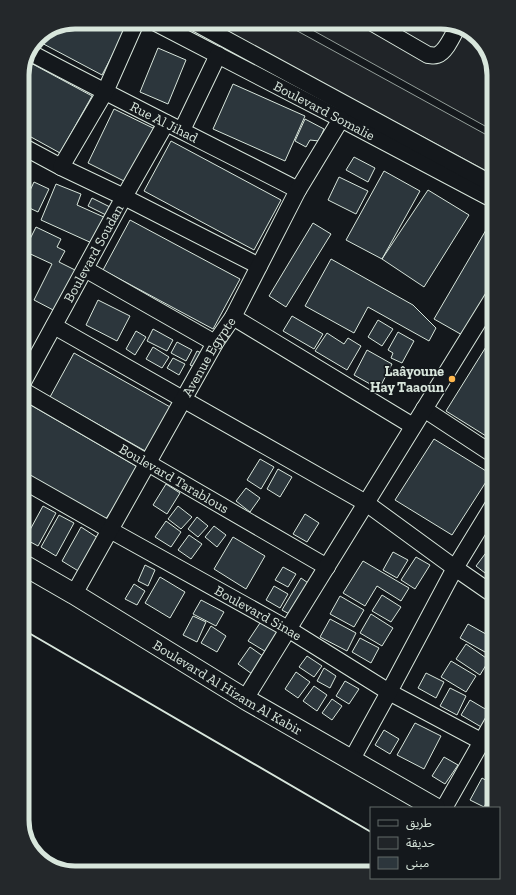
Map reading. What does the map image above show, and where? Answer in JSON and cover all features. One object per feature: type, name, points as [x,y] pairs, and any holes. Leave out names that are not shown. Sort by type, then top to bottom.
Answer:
[{"type":"main road","name":"Boulevard Al Hizam Al Kabir","points":[[29,568],[245,699],[433,807]]},
{"type":"street","points":[[61,167],[105,92],[133,29]]},
{"type":"street","name":"Boulevard Somalie","points":[[168,29],[487,196]]},
{"type":"street","points":[[207,29],[487,181]]},
{"type":"street","points":[[383,29],[428,55],[436,56],[445,50],[455,31]]},
{"type":"street","name":"Rue Al Jihad","points":[[34,55],[298,190]]},
{"type":"street","points":[[182,130],[218,55]]},
{"type":"street","name":"Avenue Egypte","points":[[74,594],[215,343],[232,317],[298,190],[341,119]]},
{"type":"street","name":"Boulevard Soudan","points":[[29,371],[166,123]]},
{"type":"street","points":[[29,150],[259,266]]},
{"type":"street","points":[[85,269],[215,343]]},
{"type":"street","points":[[245,699],[487,307]]},
{"type":"street","points":[[232,317],[414,426]]},
{"type":"street","points":[[54,326],[366,503],[487,590]]},
{"type":"street","name":"Boulevard Tarablous","points":[[29,394],[327,567]]},
{"type":"street","points":[[424,409],[487,450]]},
{"type":"street","name":"Boulevard Sinae","points":[[29,484],[288,629],[389,692],[487,744]]},
{"type":"street","points":[[352,760],[455,568],[487,520]]},
{"type":"street","points":[[445,807],[487,746]]},
{"type":"green space","points":[[222,29],[294,29],[487,135],[487,171]]},
{"type":"green space","points":[[311,29],[444,29],[456,31],[467,37],[479,49],[487,69],[487,127]]},
{"type":"building","points":[[126,29],[102,75],[42,43],[57,32],[66,30]]},
{"type":"building","points":[[158,48],[186,60],[168,104],[140,92]]},
{"type":"building","points":[[31,63],[92,96],[60,153],[29,136],[29,72]]},
{"type":"building","points":[[233,84],[305,116],[285,161],[213,129]]},
{"type":"building","points":[[114,109],[155,129],[128,183],[88,163]]},
{"type":"building","points":[[305,119],[324,129],[319,141],[310,140],[306,147],[295,141]]},
{"type":"building","points":[[171,141],[281,200],[254,250],[144,191]]},
{"type":"building","points":[[354,157],[375,168],[368,182],[346,170]]},
{"type":"building","points":[[384,171],[420,191],[382,259],[346,240]]},
{"type":"building","points":[[339,177],[368,191],[356,214],[328,200]]},
{"type":"building","points":[[34,182],[49,189],[38,212],[29,208],[29,192]]},
{"type":"building","points":[[56,184],[81,194],[77,205],[106,218],[94,244],[41,220]]},
{"type":"building","points":[[428,190],[469,215],[424,287],[382,259]]},
{"type":"building","points":[[92,198],[110,207],[106,215],[88,206]]},
{"type":"building","points":[[130,220],[240,279],[213,329],[103,270]]},
{"type":"building","points":[[313,223],[331,234],[286,307],[269,296]]},
{"type":"building","points":[[36,227],[61,239],[57,247],[65,251],[59,262],[77,271],[57,312],[34,300],[52,264],[29,253],[29,241]]},
{"type":"building","points":[[486,230],[487,297],[464,336],[434,319]]},
{"type":"building","points":[[331,259],[413,305],[436,328],[429,341],[368,307],[354,333],[305,306]]},
{"type":"building","points":[[98,300],[130,316],[117,341],[86,325]]},
{"type":"building","points":[[292,316],[323,334],[314,349],[283,331]]},
{"type":"building","points":[[378,320],[393,329],[382,346],[368,337]]},
{"type":"building","points":[[153,329],[173,340],[167,351],[147,341]]},
{"type":"building","points":[[136,331],[146,337],[135,355],[126,349]]},
{"type":"building","points":[[398,332],[414,341],[402,363],[391,358],[393,353],[388,350]]},
{"type":"building","points":[[327,333],[344,344],[348,338],[361,346],[347,370],[315,351]]},
{"type":"building","points":[[177,342],[192,350],[186,361],[171,353]]},
{"type":"building","points":[[487,345],[487,437],[446,411]]},
{"type":"building","points":[[153,347],[169,357],[162,368],[146,359]]},
{"type":"building","points":[[367,350],[392,364],[379,389],[354,375]]},
{"type":"building","points":[[197,351],[206,355],[198,369],[190,365]]},
{"type":"building","points":[[74,353],[172,408],[147,452],[50,397]]},
{"type":"building","points":[[173,358],[185,364],[179,375],[167,368]]},
{"type":"building","points":[[29,404],[141,469],[105,520],[29,477]]},
{"type":"building","points":[[434,439],[487,472],[487,480],[452,535],[395,500]]},
{"type":"building","points":[[260,459],[274,467],[261,489],[247,480]]},
{"type":"building","points":[[278,469],[292,477],[280,497],[267,489]]},
{"type":"building","points":[[166,484],[180,493],[167,514],[153,505]]},
{"type":"building","points":[[246,488],[260,498],[250,512],[236,501]]},
{"type":"building","points":[[43,506],[56,513],[38,546],[29,541],[29,532]]},
{"type":"building","points":[[178,506],[192,517],[181,529],[168,519]]},
{"type":"building","points":[[305,514],[319,523],[307,542],[293,534]]},
{"type":"building","points":[[59,515],[74,523],[56,556],[41,547]]},
{"type":"building","points":[[197,517],[208,526],[198,537],[188,529]]},
{"type":"building","points":[[166,521],[181,532],[171,547],[155,537]]},
{"type":"building","points":[[214,526],[226,535],[217,547],[205,537]]},
{"type":"building","points":[[81,527],[98,538],[80,572],[62,561]]},
{"type":"building","points":[[189,535],[202,544],[191,559],[178,550]]},
{"type":"building","points":[[233,537],[265,556],[246,589],[214,569]]},
{"type":"building","points":[[487,551],[487,575],[476,566]]},
{"type":"building","points":[[393,552],[408,560],[397,578],[383,570]]},
{"type":"building","points":[[416,557],[430,565],[415,589],[401,580]]},
{"type":"building","points":[[363,561],[409,588],[401,601],[377,586],[365,606],[343,593]]},
{"type":"building","points":[[145,565],[155,570],[148,586],[138,581]]},
{"type":"building","points":[[283,567],[296,574],[288,587],[275,580]]},
{"type":"building","points":[[160,577],[185,592],[170,618],[145,603]]},
{"type":"building","points":[[301,578],[311,585],[293,616],[282,610]]},
{"type":"building","points":[[134,584],[145,591],[137,605],[125,599]]},
{"type":"building","points":[[274,586],[288,594],[280,608],[266,600]]},
{"type":"building","points":[[382,595],[401,607],[391,622],[372,611]]},
{"type":"building","points":[[340,596],[364,610],[354,627],[330,614]]},
{"type":"building","points":[[201,600],[224,612],[216,626],[193,614]]},
{"type":"building","points":[[371,614],[393,628],[382,646],[360,633]]},
{"type":"building","points":[[193,616],[206,622],[197,642],[183,635]]},
{"type":"building","points":[[330,619],[356,633],[347,651],[320,637]]},
{"type":"building","points":[[262,620],[282,632],[268,653],[248,641]]},
{"type":"building","points":[[468,624],[487,635],[487,648],[485,652],[460,638]]},
{"type":"building","points":[[211,626],[226,636],[217,652],[201,643]]},
{"type":"building","points":[[360,638],[379,648],[371,663],[352,652]]},
{"type":"building","points":[[466,644],[487,659],[487,663],[480,675],[456,659]]},
{"type":"building","points":[[250,647],[267,659],[255,676],[238,664]]},
{"type":"building","points":[[307,656],[322,666],[314,677],[299,667]]},
{"type":"building","points":[[451,661],[476,676],[466,692],[441,677]]},
{"type":"building","points":[[324,668],[336,676],[330,688],[317,681]]},
{"type":"building","points":[[296,672],[310,682],[298,698],[285,689]]},
{"type":"building","points":[[426,673],[444,682],[436,698],[418,688]]},
{"type":"building","points":[[345,681],[359,689],[349,704],[336,696]]},
{"type":"building","points":[[314,686],[327,695],[317,711],[303,701]]},
{"type":"building","points":[[450,688],[466,696],[457,715],[440,706]]},
{"type":"building","points":[[332,699],[342,706],[332,720],[322,713]]},
{"type":"building","points":[[470,700],[487,710],[487,721],[483,728],[461,715]]},
{"type":"building","points":[[415,723],[441,736],[424,769],[397,755]]},
{"type":"building","points":[[384,730],[399,739],[390,754],[375,745]]},
{"type":"building","points":[[444,757],[458,765],[445,784],[432,776]]},
{"type":"building","points":[[482,778],[487,781],[487,802],[484,807],[470,800]]},
{"type":"wall","points":[[29,633],[370,831]]},
{"type":"place","name":"Laâyoune Hay Taaoun","points":[[452,379]]}]
